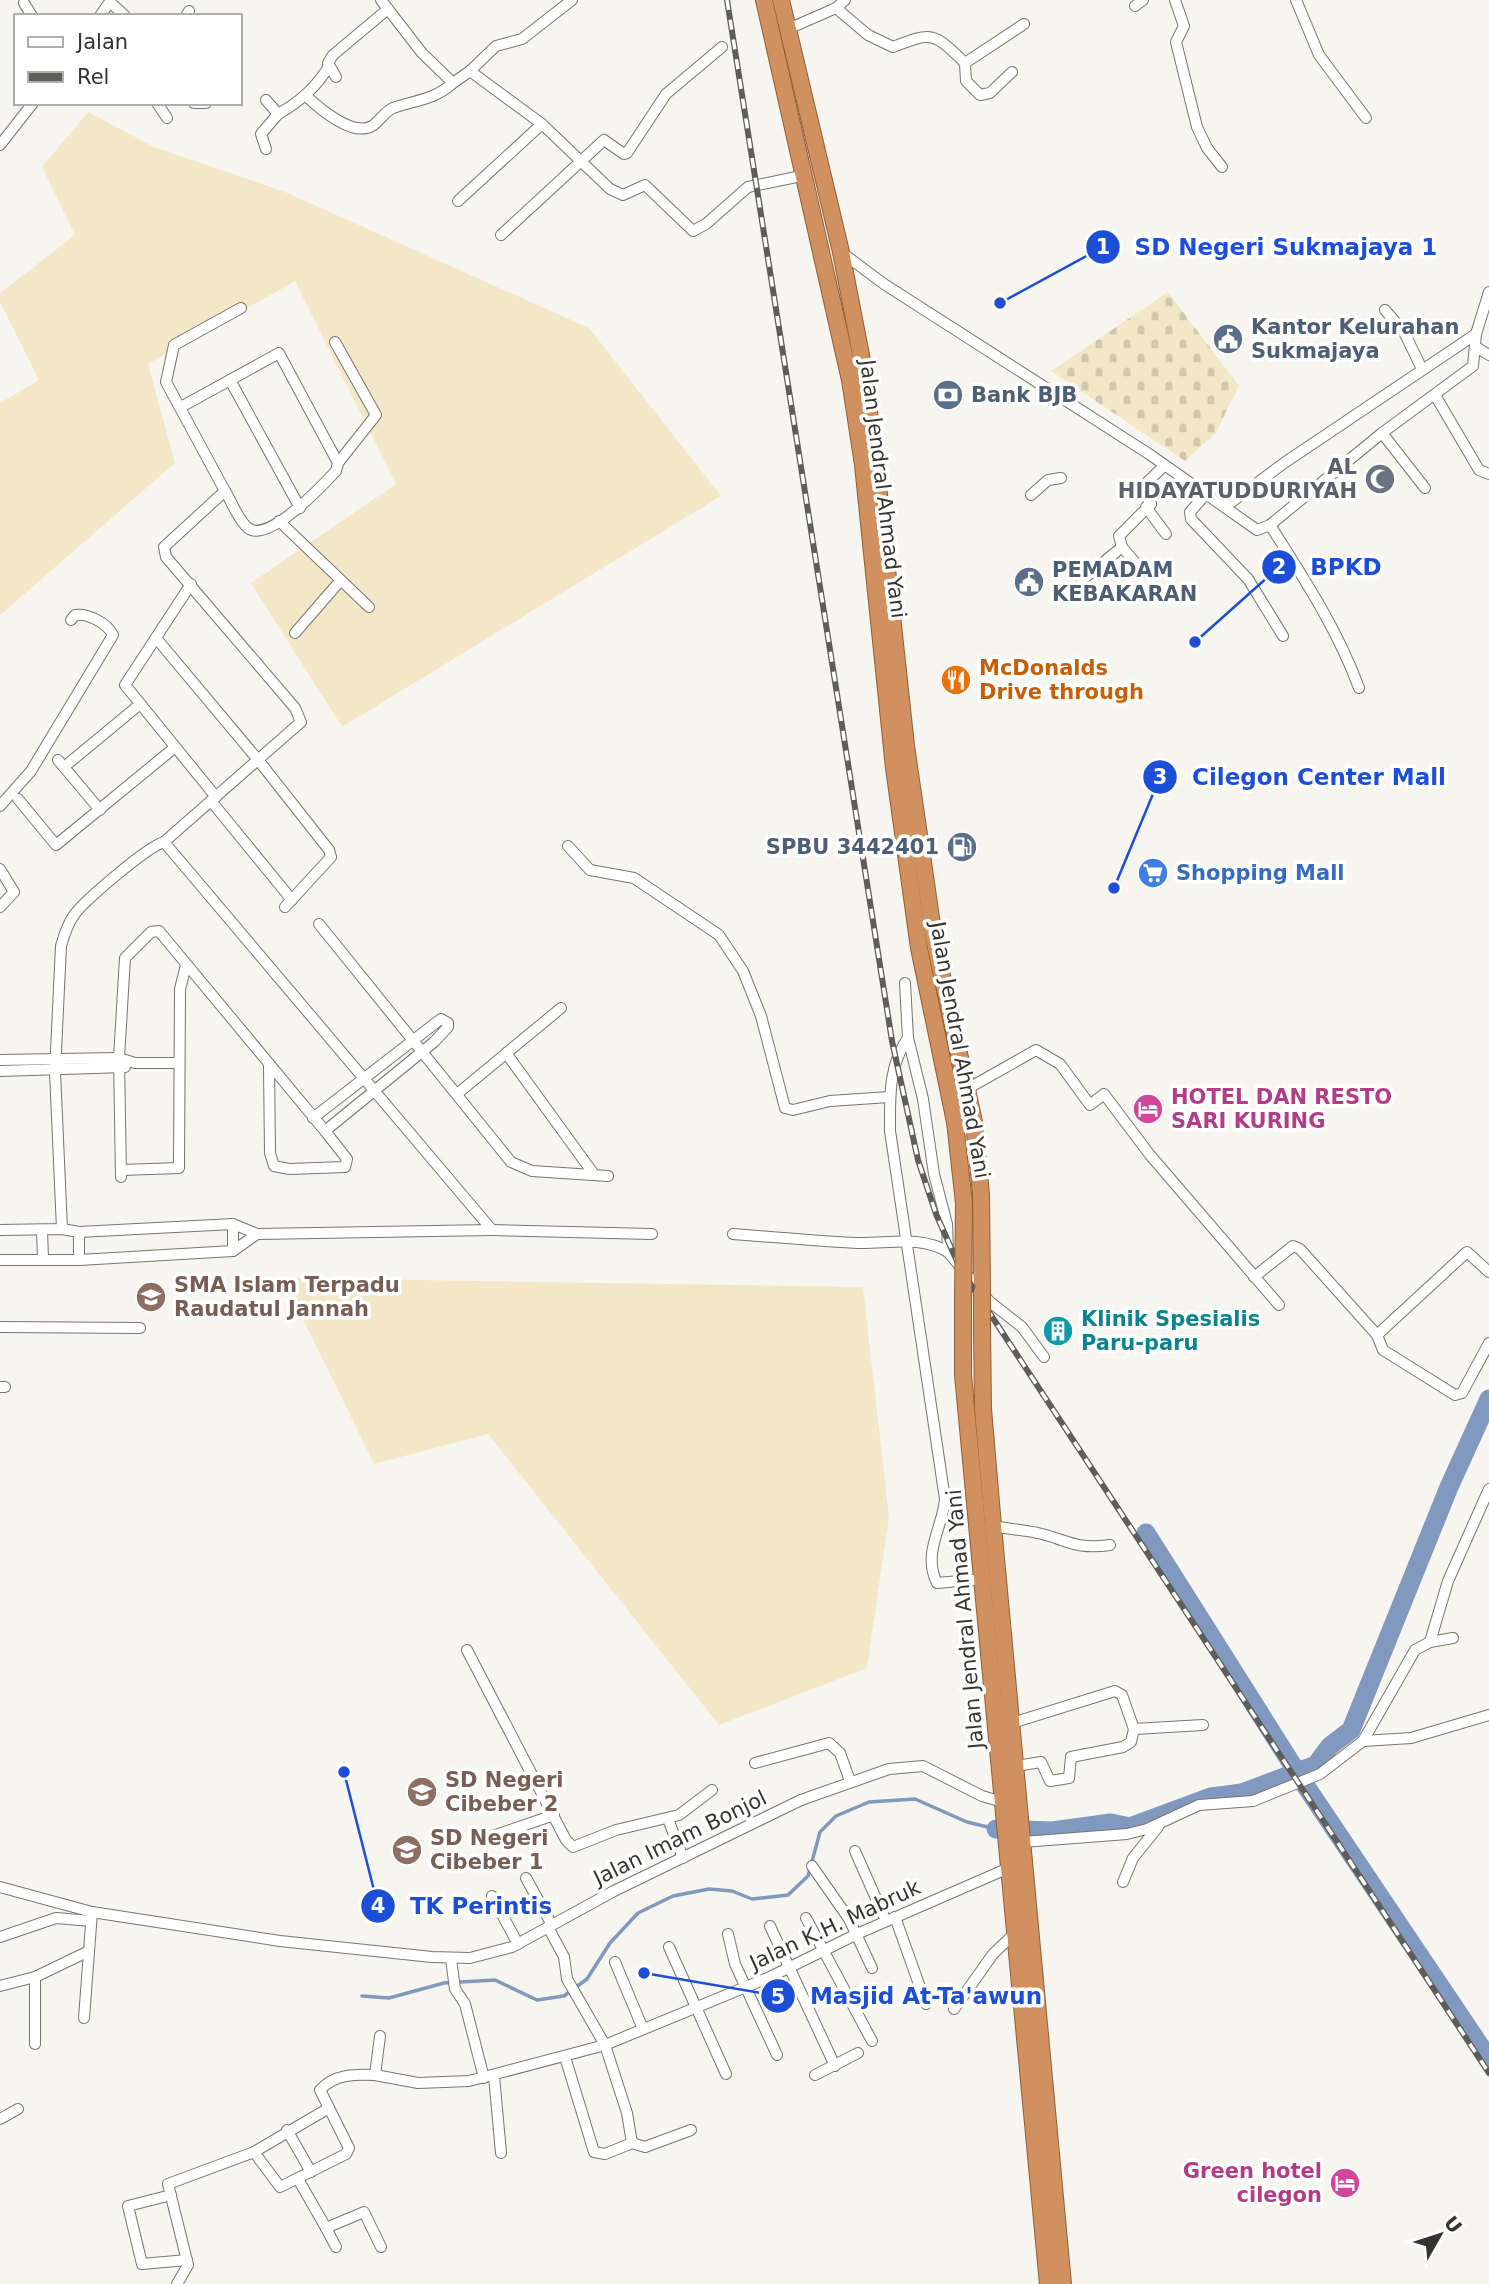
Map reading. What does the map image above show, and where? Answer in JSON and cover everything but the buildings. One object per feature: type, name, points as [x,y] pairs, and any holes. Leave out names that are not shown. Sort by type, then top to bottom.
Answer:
[{"type":"highway","name":"Jalan Jendral Ahmad Yani","points":[[764,0],[845,355],[863,465],[896,782],[919,947],[955,1122],[964,1203],[963,1375],[983,1579],[1015,1824]]},
{"type":"highway","name":"Jalan Jendral Ahmad Yani","points":[[781,0],[841,252],[874,448],[906,746],[934,939],[967,1089],[979,1160],[983,1409],[1016,1766],[1017,1865],[1063,2284]]},
{"type":"highway","name":"Jalan Jendral Ahmad Yani","points":[[1017,1865],[1016,1932],[1048,2284]]},
{"type":"street","points":[[381,0],[422,53],[453,83]]},
{"type":"street","points":[[306,96],[322,111],[359,130],[370,128],[389,109],[428,100],[471,71],[496,46],[522,39],[572,0]]},
{"type":"street","points":[[789,29],[836,8],[845,0]]},
{"type":"street","points":[[1175,0],[1184,26],[1176,42],[1198,127],[1207,148],[1222,167]]},
{"type":"street","points":[[1296,0],[1319,55],[1366,118]]},
{"type":"street","points":[[24,3],[31,14]]},
{"type":"street","points":[[836,8],[882,43],[893,47],[922,35],[943,42],[965,63],[966,81],[980,94],[989,93],[1012,72]]},
{"type":"street","points":[[266,149],[261,134],[278,114],[306,96],[328,66],[332,55],[388,9]]},
{"type":"street","points":[[965,63],[1024,24]]},
{"type":"street","points":[[501,235],[580,160],[606,140],[624,154],[627,153],[666,94],[722,47]]},
{"type":"street","points":[[328,66],[336,76]]},
{"type":"street","points":[[471,71],[542,124],[617,194],[628,194],[645,185],[695,231],[748,187],[806,175]]},
{"type":"street","points":[[266,100],[278,114]]},
{"type":"street","points":[[0,145],[31,105]]},
{"type":"street","points":[[162,105],[167,118]]},
{"type":"street","points":[[458,201],[542,124]]},
{"type":"street","points":[[841,252],[884,284],[1164,466],[1257,530],[1270,525],[1382,433],[1473,366],[1476,334],[1489,292]]},
{"type":"street","points":[[241,308],[174,345],[166,382],[251,531],[260,531],[300,508],[336,471],[338,463],[376,415],[335,342]]},
{"type":"street","points":[[1385,310],[1404,332],[1422,369]]},
{"type":"street","points":[[1225,507],[1476,334]]},
{"type":"street","points":[[1476,347],[1489,355]]},
{"type":"street","points":[[181,407],[279,353],[338,463]]},
{"type":"street","points":[[230,380],[300,508]]},
{"type":"street","points":[[1435,395],[1479,470],[1489,474]]},
{"type":"street","points":[[1382,433],[1425,488]]},
{"type":"street","points":[[1143,572],[1122,547],[1119,536],[1151,504],[1141,488],[1164,466]]},
{"type":"street","points":[[1031,495],[1048,480],[1061,478]]},
{"type":"street","points":[[62,1229],[55,1066],[61,946],[65,931],[75,914],[92,897],[151,848],[164,842],[299,727],[300,716],[166,557],[164,547],[226,491]]},
{"type":"street","points":[[1206,494],[1190,512],[1191,519],[1248,579],[1283,636]]},
{"type":"street","points":[[1146,507],[1166,534]]},
{"type":"street","points":[[279,522],[369,607]]},
{"type":"street","points":[[1270,525],[1311,590],[1347,657],[1359,688]]},
{"type":"street","points":[[1082,580],[1122,547]]},
{"type":"street","points":[[295,633],[340,581]]},
{"type":"street","points":[[156,638],[259,761],[331,857],[289,903],[214,799],[125,685],[191,584]]},
{"type":"street","points":[[0,806],[30,771],[113,635],[111,630],[84,614],[75,615],[71,620]]},
{"type":"street","points":[[100,810],[61,763],[139,705]]},
{"type":"street","points":[[18,799],[56,845],[174,748]]},
{"type":"street","points":[[164,842],[492,1230]]},
{"type":"street","points":[[568,846],[590,870],[634,878],[719,935],[743,971],[761,1016],[785,1108],[793,1110],[830,1101],[889,1097]]},
{"type":"street","points":[[0,869],[14,892],[0,907]]},
{"type":"street","points":[[319,924],[517,1167],[532,1171],[608,1176]]},
{"type":"street","points":[[186,965],[180,989],[179,1169],[121,1174],[119,1058],[125,958],[156,930],[186,965],[269,1066],[325,1131],[347,1159],[345,1167],[289,1169],[274,1166],[270,1153],[269,1066]]},
{"type":"street","points":[[905,983],[908,1038],[923,1099],[934,1174],[947,1224],[948,1252]]},
{"type":"street","points":[[457,1094],[561,1009]]},
{"type":"street","points":[[313,1118],[441,1019],[448,1023],[442,1034],[423,1051],[325,1131]]},
{"type":"street","points":[[908,1038],[896,1060],[889,1097],[890,1131],[946,1499],[936,1528],[932,1552],[934,1576],[937,1583],[983,1579]]},
{"type":"street","points":[[967,1089],[1036,1050],[1048,1055],[1060,1064],[1090,1105],[1104,1094],[1150,1155],[1279,1305]]},
{"type":"street","points":[[506,1054],[593,1173]]},
{"type":"street","points":[[0,1071],[119,1058],[135,1063],[178,1063]]},
{"type":"street","points":[[0,1060],[120,1069],[135,1063]]},
{"type":"street","points":[[0,1230],[62,1229],[79,1232],[233,1224],[257,1234],[492,1230],[653,1234]]},
{"type":"street","points":[[233,1224],[233,1251]]},
{"type":"street","points":[[42,1230],[43,1259]]},
{"type":"street","points":[[79,1232],[79,1260]]},
{"type":"street","points":[[0,1260],[79,1260],[233,1251],[257,1234]]},
{"type":"street","points":[[733,1234],[858,1243],[931,1243],[948,1252],[990,1302],[1021,1327],[1044,1357]]},
{"type":"street","points":[[1254,1277],[1286,1250],[1293,1246],[1300,1249],[1377,1335],[1383,1350],[1455,1395],[1462,1393],[1489,1343]]},
{"type":"street","points":[[1377,1335],[1467,1252],[1489,1272]]},
{"type":"street","points":[[0,1326],[140,1328]]},
{"type":"street","points":[[1430,1642],[1448,1581],[1489,1489]]},
{"type":"street","points":[[993,1527],[1041,1534],[1071,1545],[1089,1548],[1110,1545]]},
{"type":"street","points":[[1015,1824],[1126,1834],[1160,1824],[1199,1805],[1241,1803],[1264,1797],[1320,1774],[1363,1741],[1415,1650],[1430,1642],[1453,1638]]},
{"type":"street","points":[[467,1650],[573,1847],[616,1830],[668,1819],[687,1810],[712,1790]]},
{"type":"street","points":[[1012,1724],[1115,1690],[1122,1695],[1134,1729],[1131,1742],[1124,1747],[1071,1757],[1069,1778],[1064,1781],[1050,1781],[1041,1762],[1016,1766]]},
{"type":"street","points":[[1363,1741],[1411,1738],[1489,1715]]},
{"type":"street","points":[[1134,1729],[1203,1725]]},
{"type":"street","points":[[755,1763],[829,1743],[840,1753],[850,1782]]},
{"type":"street","name":"Jalan Imam Bonjol","points":[[0,1887],[92,1917],[451,1959],[501,1952],[794,1803],[889,1769],[923,1766],[982,1796],[1015,1824]]},
{"type":"street","points":[[478,1841],[554,1815]]},
{"type":"street","points":[[668,1819],[683,1858]]},
{"type":"street","points":[[1123,1882],[1133,1858],[1160,1824]]},
{"type":"street","points":[[855,1851],[891,1919],[926,2004]]},
{"type":"street","name":"Jalan K.H. Mabruk","points":[[329,2108],[320,2090],[326,2084],[353,2075],[375,2075],[418,2083],[489,2077],[605,2045],[789,1968],[857,1934],[1017,1865]]},
{"type":"street","points":[[812,1866],[857,1934],[872,1968]]},
{"type":"street","points":[[526,1878],[564,1957],[567,1979],[605,2045],[627,2113],[632,2143]]},
{"type":"street","points":[[492,1896],[518,1944]]},
{"type":"street","points":[[0,1937],[56,1918],[92,1917],[87,1952],[84,2018]]},
{"type":"street","points":[[806,1918],[872,2041]]},
{"type":"street","points":[[770,1926],[835,2066]]},
{"type":"street","points":[[954,2009],[993,1954],[1016,1932]]},
{"type":"street","points":[[728,1934],[735,1964],[777,2055]]},
{"type":"street","points":[[668,1947],[726,2074]]},
{"type":"street","points":[[0,1986],[35,1977],[87,1952]]},
{"type":"street","points":[[451,1959],[454,1985],[465,2004],[489,2077],[501,2153]]},
{"type":"street","points":[[615,1962],[643,2029]]},
{"type":"street","points":[[35,1977],[35,2044]]},
{"type":"street","points":[[375,2075],[380,2036]]},
{"type":"street","points":[[815,2075],[858,2053]]},
{"type":"street","points":[[565,2057],[594,2152],[605,2154],[632,2143],[645,2147],[691,2130]]},
{"type":"street","points":[[177,2284],[178,2277],[187,2269],[187,2260],[168,2184],[173,2180],[254,2152],[287,2130],[329,2108],[349,2151],[278,2187],[254,2152]]},
{"type":"street","points":[[0,2119],[18,2109]]},
{"type":"street","points":[[287,2130],[311,2172]]},
{"type":"street","points":[[298,2179],[336,2246]]},
{"type":"street","points":[[171,2195],[128,2206],[139,2253],[142,2264],[187,2260]]},
{"type":"street","points":[[326,2228],[363,2211],[381,2246]]},
{"type":"green space","points":[[88,112],[154,147],[285,192],[589,328],[721,496],[342,727],[251,583],[396,484],[295,281],[148,364],[175,463],[0,615],[0,403],[39,380],[0,302],[0,293],[75,235],[42,167]]},
{"type":"green space","points":[[1168,292],[1239,386],[1215,434],[1185,461],[1051,371]]},
{"type":"green space","points":[[283,1278],[863,1287],[889,1517],[867,1668],[719,1725],[488,1434],[374,1464]]},
{"type":"waterway","points":[[996,1829],[1052,1831],[1111,1823],[1130,1827],[1211,1797],[1242,1793],[1316,1765],[1330,1746],[1351,1730],[1449,1487],[1489,1399]]},
{"type":"waterway","points":[[1146,1533],[1300,1777]]},
{"type":"waterway","points":[[1303,1782],[1489,2059]]},
{"type":"waterway","points":[[362,1996],[389,1998],[444,1983],[495,1980],[537,2000],[564,1996],[587,1979],[610,1943],[638,1913],[673,1896],[709,1889],[732,1891],[752,1899],[788,1895],[808,1876],[820,1832],[836,1816],[869,1802],[915,1799],[967,1822],[996,1829]]},
{"type":"railway","points":[[727,0],[892,1041],[918,1160],[936,1214],[960,1268],[1489,2073]]},
{"type":"place","name":"SD Negeri Sukmajaya 1","points":[[1000,303]]},
{"type":"place","name":"Kantor Kelurahan Sukmajaya","points":[[1228,339]]},
{"type":"place","name":"Bank BJB","points":[[948,395]]},
{"type":"place","name":"AL HIDAYATUDDURIYAH","points":[[1380,479]]},
{"type":"place","name":"PEMADAM KEBAKARAN","points":[[1029,582]]},
{"type":"place","name":"BPKD","points":[[1195,642]]},
{"type":"place","name":"McDonalds Drive through","points":[[956,680]]},
{"type":"place","name":"SPBU 3442401","points":[[962,847]]},
{"type":"place","name":"Shopping Mall","points":[[1153,873]]},
{"type":"place","name":"Cilegon Center Mall","points":[[1114,888]]},
{"type":"place","name":"HOTEL DAN RESTO SARI KURING","points":[[1148,1109]]},
{"type":"place","name":"SMA Islam Terpadu Raudatul Jannah","points":[[151,1297]]},
{"type":"place","name":"Klinik Spesialis Paru-paru","points":[[1058,1331]]},
{"type":"place","name":"TK Perintis","points":[[344,1772]]},
{"type":"place","name":"SD Negeri Cibeber 2","points":[[422,1792]]},
{"type":"place","name":"SD Negeri Cibeber 1","points":[[407,1850]]},
{"type":"place","name":"Masjid At-Ta'awun","points":[[644,1973]]},
{"type":"place","name":"Green hotel cilegon","points":[[1345,2183]]}]
